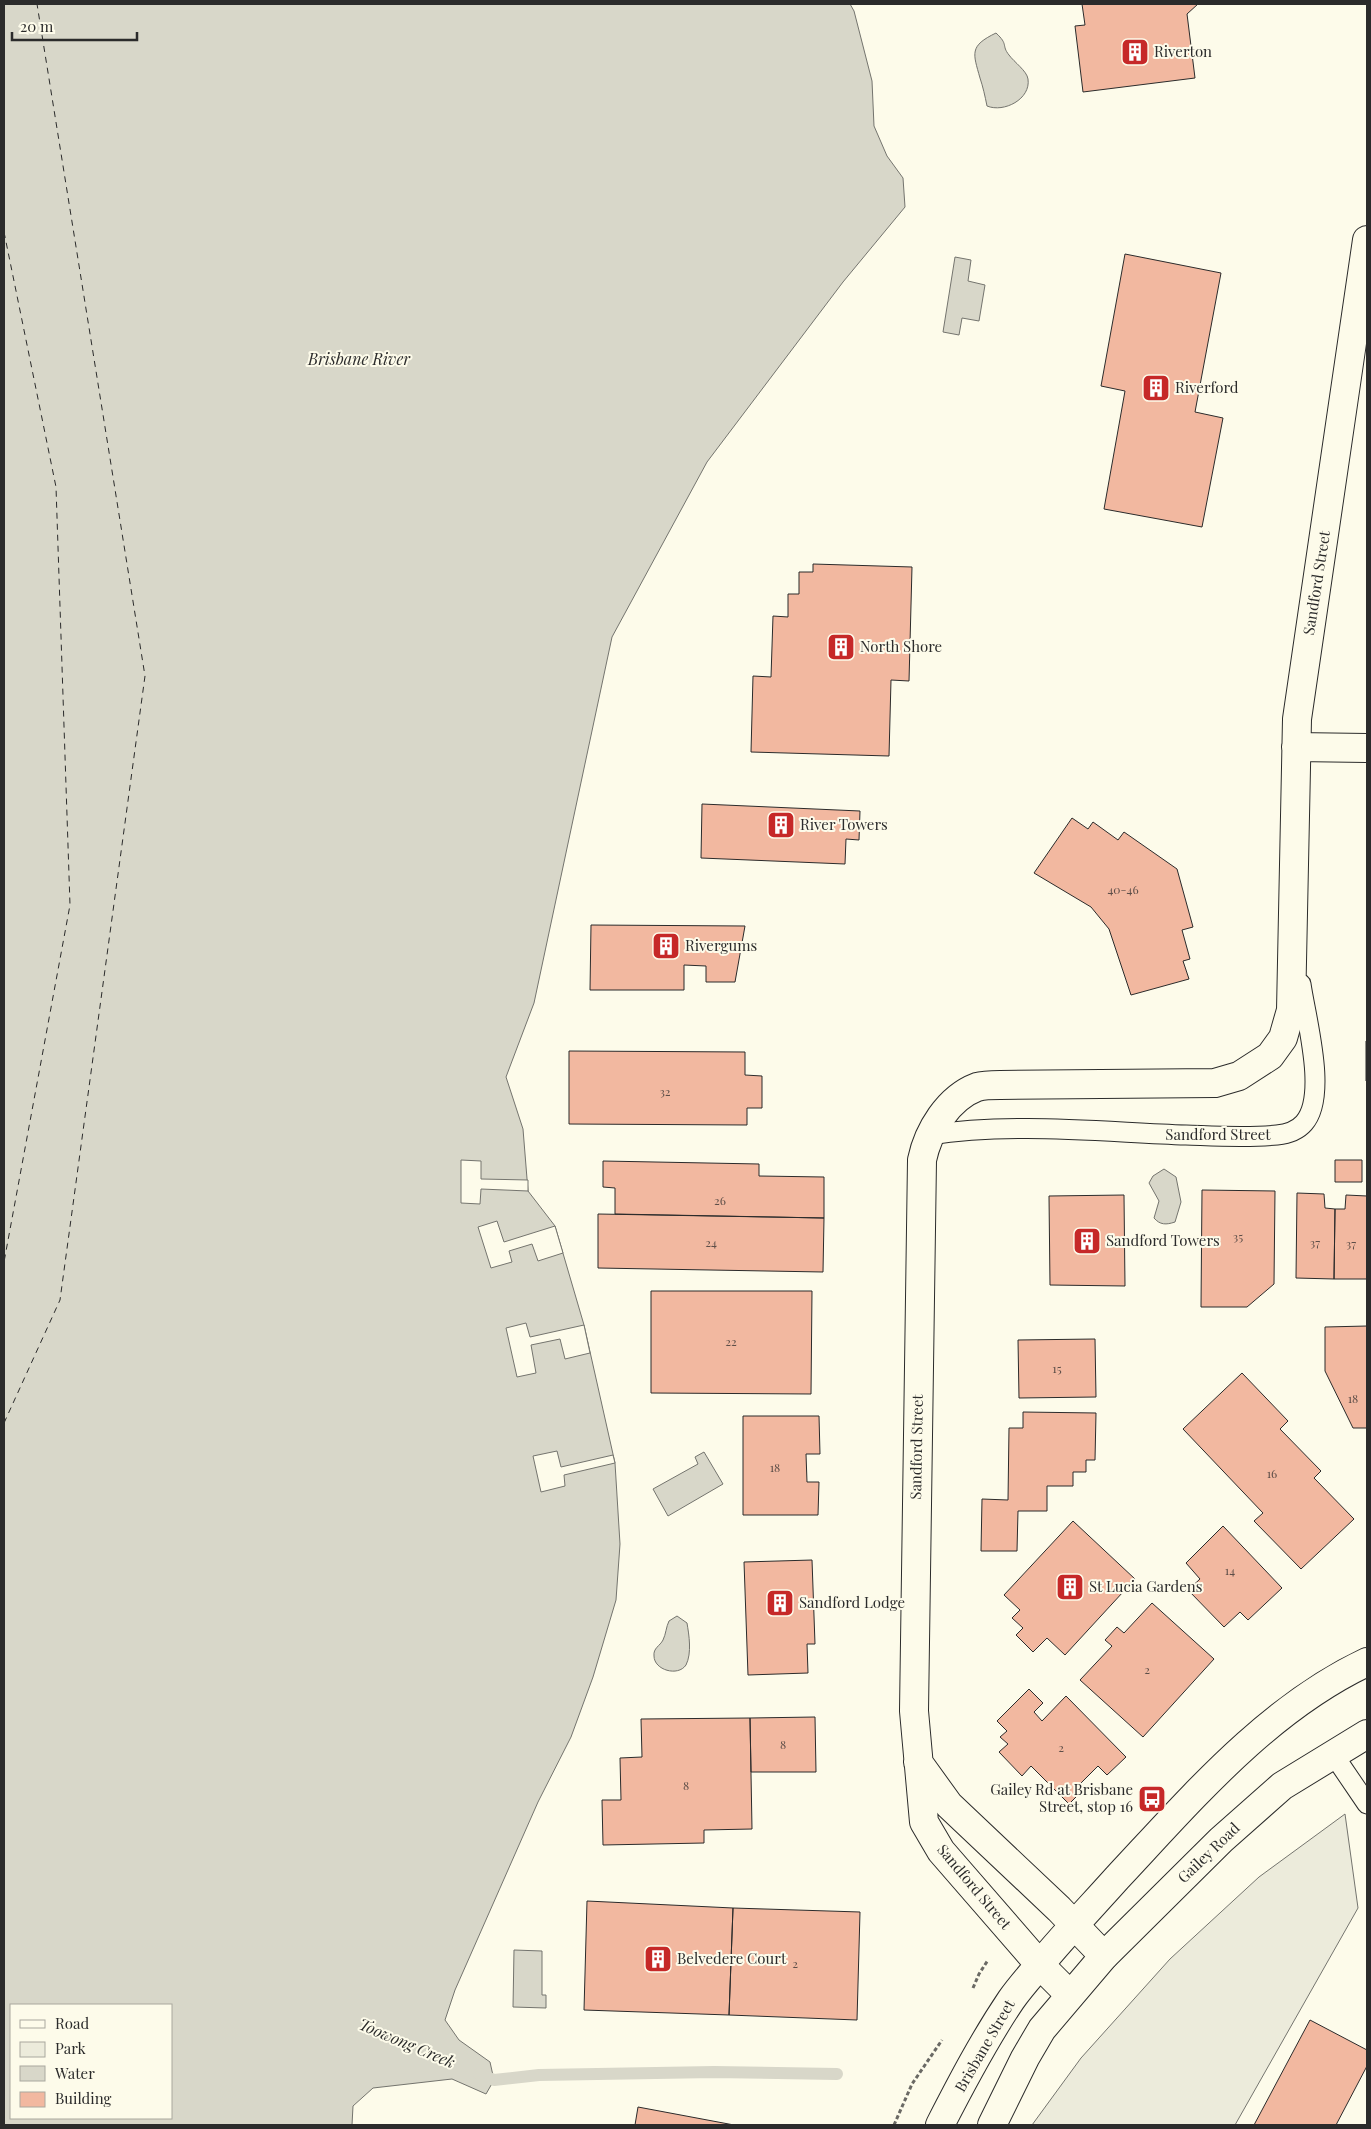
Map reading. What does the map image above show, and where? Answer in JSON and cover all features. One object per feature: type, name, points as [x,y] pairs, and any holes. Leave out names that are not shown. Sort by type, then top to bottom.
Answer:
[{"type":"street","name":"Sandford Street","points":[[1070,1994],[1040,1965],[940,1851],[924,1822],[914,1711],[920,1172],[924,1149],[929,1135],[940,1119],[958,1098],[984,1086],[1088,1083],[1206,1084],[1224,1081],[1248,1072],[1265,1062],[1275,1051],[1286,1030],[1292,1000],[1296,747],[1302,673],[1320,567],[1367,240]]},
{"type":"street","points":[[1296,747],[1367,748]]},
{"type":"street","points":[[1074,1924],[1172,1819],[1251,1741],[1300,1701],[1336,1677],[1367,1662]]},
{"type":"street","name":"Gailey Road","points":[[1070,1994],[1104,1956],[1228,1834],[1282,1786],[1367,1734]]},
{"type":"street","points":[[917,1761],[949,1805],[1074,1924],[1104,1956]]},
{"type":"street","name":"Brisbane Street","points":[[940,2125],[980,2048],[1012,1998],[1074,1924]]},
{"type":"street","points":[[992,2125],[1025,2058],[1042,2029],[1070,1994]]},
{"type":"lane","name":"Sandford Street","points":[[929,1135],[958,1130],[988,1129],[1261,1136],[1288,1134],[1297,1129],[1308,1117],[1316,1099],[1317,1090],[1292,928]]},
{"type":"lane","points":[[1333,1754],[1367,1804]]},
{"type":"path","points":[[973,1990],[979,1974],[991,1956]]},
{"type":"path","points":[[894,2125],[912,2084],[944,2037]]},
{"type":"green space","points":[[1345,1814],[1358,1908],[1235,2125],[1032,2125],[1081,2058],[1170,1959],[1259,1877]]},
{"type":"water","name":"Brisbane River","points":[[4,4],[850,4],[854,11],[872,81],[874,126],[887,156],[903,178],[905,207],[843,282],[707,462],[612,637],[534,1003],[506,1077],[523,1129],[528,1191],[555,1226],[584,1325],[615,1463],[620,1544],[616,1600],[593,1677],[571,1737],[538,1802],[455,1990],[445,2020],[459,2040],[490,2062],[494,2080],[486,2094],[452,2079],[373,2088],[353,2106],[352,2125],[4,2125]]},
{"type":"water","points":[[996,33],[1002,40],[1011,58],[1028,79],[1028,86],[1021,98],[1015,103],[1001,108],[987,106],[975,56],[977,46]]},
{"type":"water","points":[[955,257],[971,260],[968,281],[985,285],[979,321],[962,318],[959,335],[943,332]]},
{"type":"water","points":[[1164,1169],[1176,1177],[1181,1202],[1175,1222],[1166,1224],[1154,1218],[1159,1201],[1149,1183],[1153,1176]]},
{"type":"water","points":[[704,1452],[723,1484],[668,1516],[653,1489],[698,1464],[695,1457]]},
{"type":"water","points":[[677,1616],[687,1623],[689,1650],[686,1665],[678,1671],[672,1671],[658,1665],[655,1661],[654,1653],[663,1640],[669,1621]]},
{"type":"water","points":[[514,1950],[542,1951],[542,1995],[546,1995],[546,2008],[513,2007]]},
{"type":"pier","points":[[461,1160],[481,1161],[481,1179],[528,1180],[528,1191],[481,1189],[480,1204],[461,1203]]},
{"type":"pier","points":[[497,1221],[504,1242],[555,1226],[563,1253],[538,1261],[532,1244],[509,1251],[512,1262],[491,1268],[478,1227]]},
{"type":"pier","points":[[526,1323],[530,1337],[584,1325],[590,1353],[565,1359],[560,1339],[531,1345],[536,1373],[517,1377],[506,1328]]},
{"type":"pier","points":[[557,1451],[561,1467],[613,1455],[615,1463],[564,1475],[565,1486],[541,1492],[533,1456]]},
{"type":"building","name":"Riverton","points":[[1082,4],[1198,4],[1187,14],[1195,78],[1083,92],[1075,26],[1085,25]]},
{"type":"building","name":"Riverford","points":[[1125,254],[1221,273],[1195,412],[1223,418],[1202,527],[1104,509],[1125,391],[1101,386]]},
{"type":"building","name":"North Shore","points":[[813,564],[912,567],[909,681],[891,680],[889,756],[751,752],[753,676],[771,677],[773,616],[788,617],[788,594],[799,594],[799,572],[813,572]]},
{"type":"building","name":"River Towers","points":[[702,804],[860,811],[859,840],[846,839],[845,864],[701,858]]},
{"type":"building","points":[[1072,818],[1088,829],[1093,822],[1118,840],[1124,832],[1177,869],[1193,927],[1182,930],[1190,959],[1183,961],[1189,979],[1131,995],[1109,929],[1091,907],[1034,873]]},
{"type":"building","name":"Rivergums","points":[[591,925],[745,926],[735,982],[706,982],[706,966],[684,965],[684,990],[590,990]]},
{"type":"building","points":[[1367,1041],[1367,1081],[1366,1081]]},
{"type":"building","points":[[569,1051],[745,1052],[745,1075],[762,1076],[762,1108],[747,1108],[747,1125],[569,1124]]},
{"type":"building","points":[[1335,1160],[1362,1160],[1362,1182],[1335,1182]]},
{"type":"building","points":[[603,1161],[759,1164],[759,1176],[824,1177],[824,1218],[615,1214],[615,1188],[603,1187]]},
{"type":"building","points":[[1202,1190],[1275,1191],[1274,1284],[1247,1307],[1201,1307]]},
{"type":"building","points":[[1297,1193],[1324,1194],[1325,1208],[1335,1209],[1334,1279],[1296,1278]]},
{"type":"building","name":"Sandford Towers","points":[[1124,1195],[1125,1286],[1050,1285],[1049,1196]]},
{"type":"building","points":[[1346,1195],[1367,1196],[1367,1279],[1334,1279],[1335,1209],[1345,1209]]},
{"type":"building","points":[[598,1214],[824,1218],[823,1272],[598,1268]]},
{"type":"building","points":[[651,1291],[812,1291],[811,1394],[651,1393]]},
{"type":"building","points":[[1367,1326],[1367,1428],[1353,1428],[1325,1371],[1325,1327]]},
{"type":"building","points":[[1095,1339],[1096,1397],[1019,1398],[1018,1340]]},
{"type":"building","points":[[1242,1373],[1288,1421],[1280,1429],[1321,1471],[1314,1478],[1354,1519],[1301,1569],[1254,1521],[1263,1513],[1183,1429]]},
{"type":"building","points":[[1023,1412],[1096,1413],[1095,1460],[1086,1460],[1086,1472],[1073,1472],[1073,1486],[1047,1486],[1047,1511],[1018,1511],[1017,1551],[981,1551],[982,1499],[1008,1500],[1009,1428],[1023,1428]]},
{"type":"building","points":[[743,1416],[819,1416],[820,1454],[806,1454],[807,1482],[819,1482],[818,1515],[743,1515]]},
{"type":"building","name":"St Lucia Gardens","points":[[1073,1521],[1135,1579],[1065,1655],[1047,1638],[1033,1652],[1016,1635],[1023,1628],[1012,1618],[1020,1610],[1004,1595]]},
{"type":"building","points":[[1223,1526],[1282,1588],[1248,1620],[1240,1612],[1224,1627],[1188,1590],[1200,1579],[1186,1563]]},
{"type":"building","name":"Sandford Lodge","points":[[812,1560],[815,1644],[807,1644],[808,1673],[748,1675],[744,1562]]},
{"type":"building","name":"St Lucia Gardens","points":[[1152,1603],[1214,1659],[1143,1737],[1080,1680],[1112,1646],[1105,1640],[1117,1627],[1124,1633]]},
{"type":"building","points":[[1029,1689],[1043,1703],[1034,1712],[1042,1721],[1066,1696],[1126,1757],[1107,1775],[1098,1766],[1077,1787],[1082,1791],[1069,1804],[1031,1766],[1022,1776],[999,1752],[1008,1744],[1000,1737],[1007,1731],[997,1721]]},
{"type":"building","points":[[815,1717],[816,1772],[751,1772],[750,1718]]},
{"type":"building","points":[[750,1718],[752,1829],[704,1830],[704,1843],[603,1845],[602,1800],[621,1800],[620,1758],[642,1757],[641,1719]]},
{"type":"building","name":"Belvedere Court","points":[[587,1901],[733,1908],[729,2015],[584,2010]]},
{"type":"building","points":[[733,1908],[860,1912],[857,2020],[729,2015]]},
{"type":"building","points":[[1310,2020],[1367,2050],[1367,2066],[1336,2125],[1254,2125]]},
{"type":"building","points":[[638,2107],[734,2125],[635,2125]]},
{"type":"waterway","name":"Toowong Creek","points":[[479,2074],[494,2080],[539,2075],[714,2072],[837,2074]]},
{"type":"ferry route","points":[[4,1423],[60,1300],[145,676],[37,4]]},
{"type":"ferry route","points":[[4,232],[56,487],[70,905],[4,1262]]},
{"type":"place","name":"Riverton","points":[[1135,52]]},
{"type":"place","name":"Riverford","points":[[1156,388]]},
{"type":"place","name":"North Shore","points":[[841,647]]},
{"type":"place","name":"River Towers","points":[[781,825]]},
{"type":"place","name":"Rivergums","points":[[666,946]]},
{"type":"place","name":"Sandford Towers","points":[[1087,1241]]},
{"type":"place","name":"St Lucia Gardens","points":[[1070,1587]]},
{"type":"place","name":"Sandford Lodge","points":[[780,1603]]},
{"type":"place","name":"Gailey Rd at Brisbane Street, stop 16","points":[[1152,1799]]},
{"type":"place","name":"Belvedere Court","points":[[658,1959]]}]
